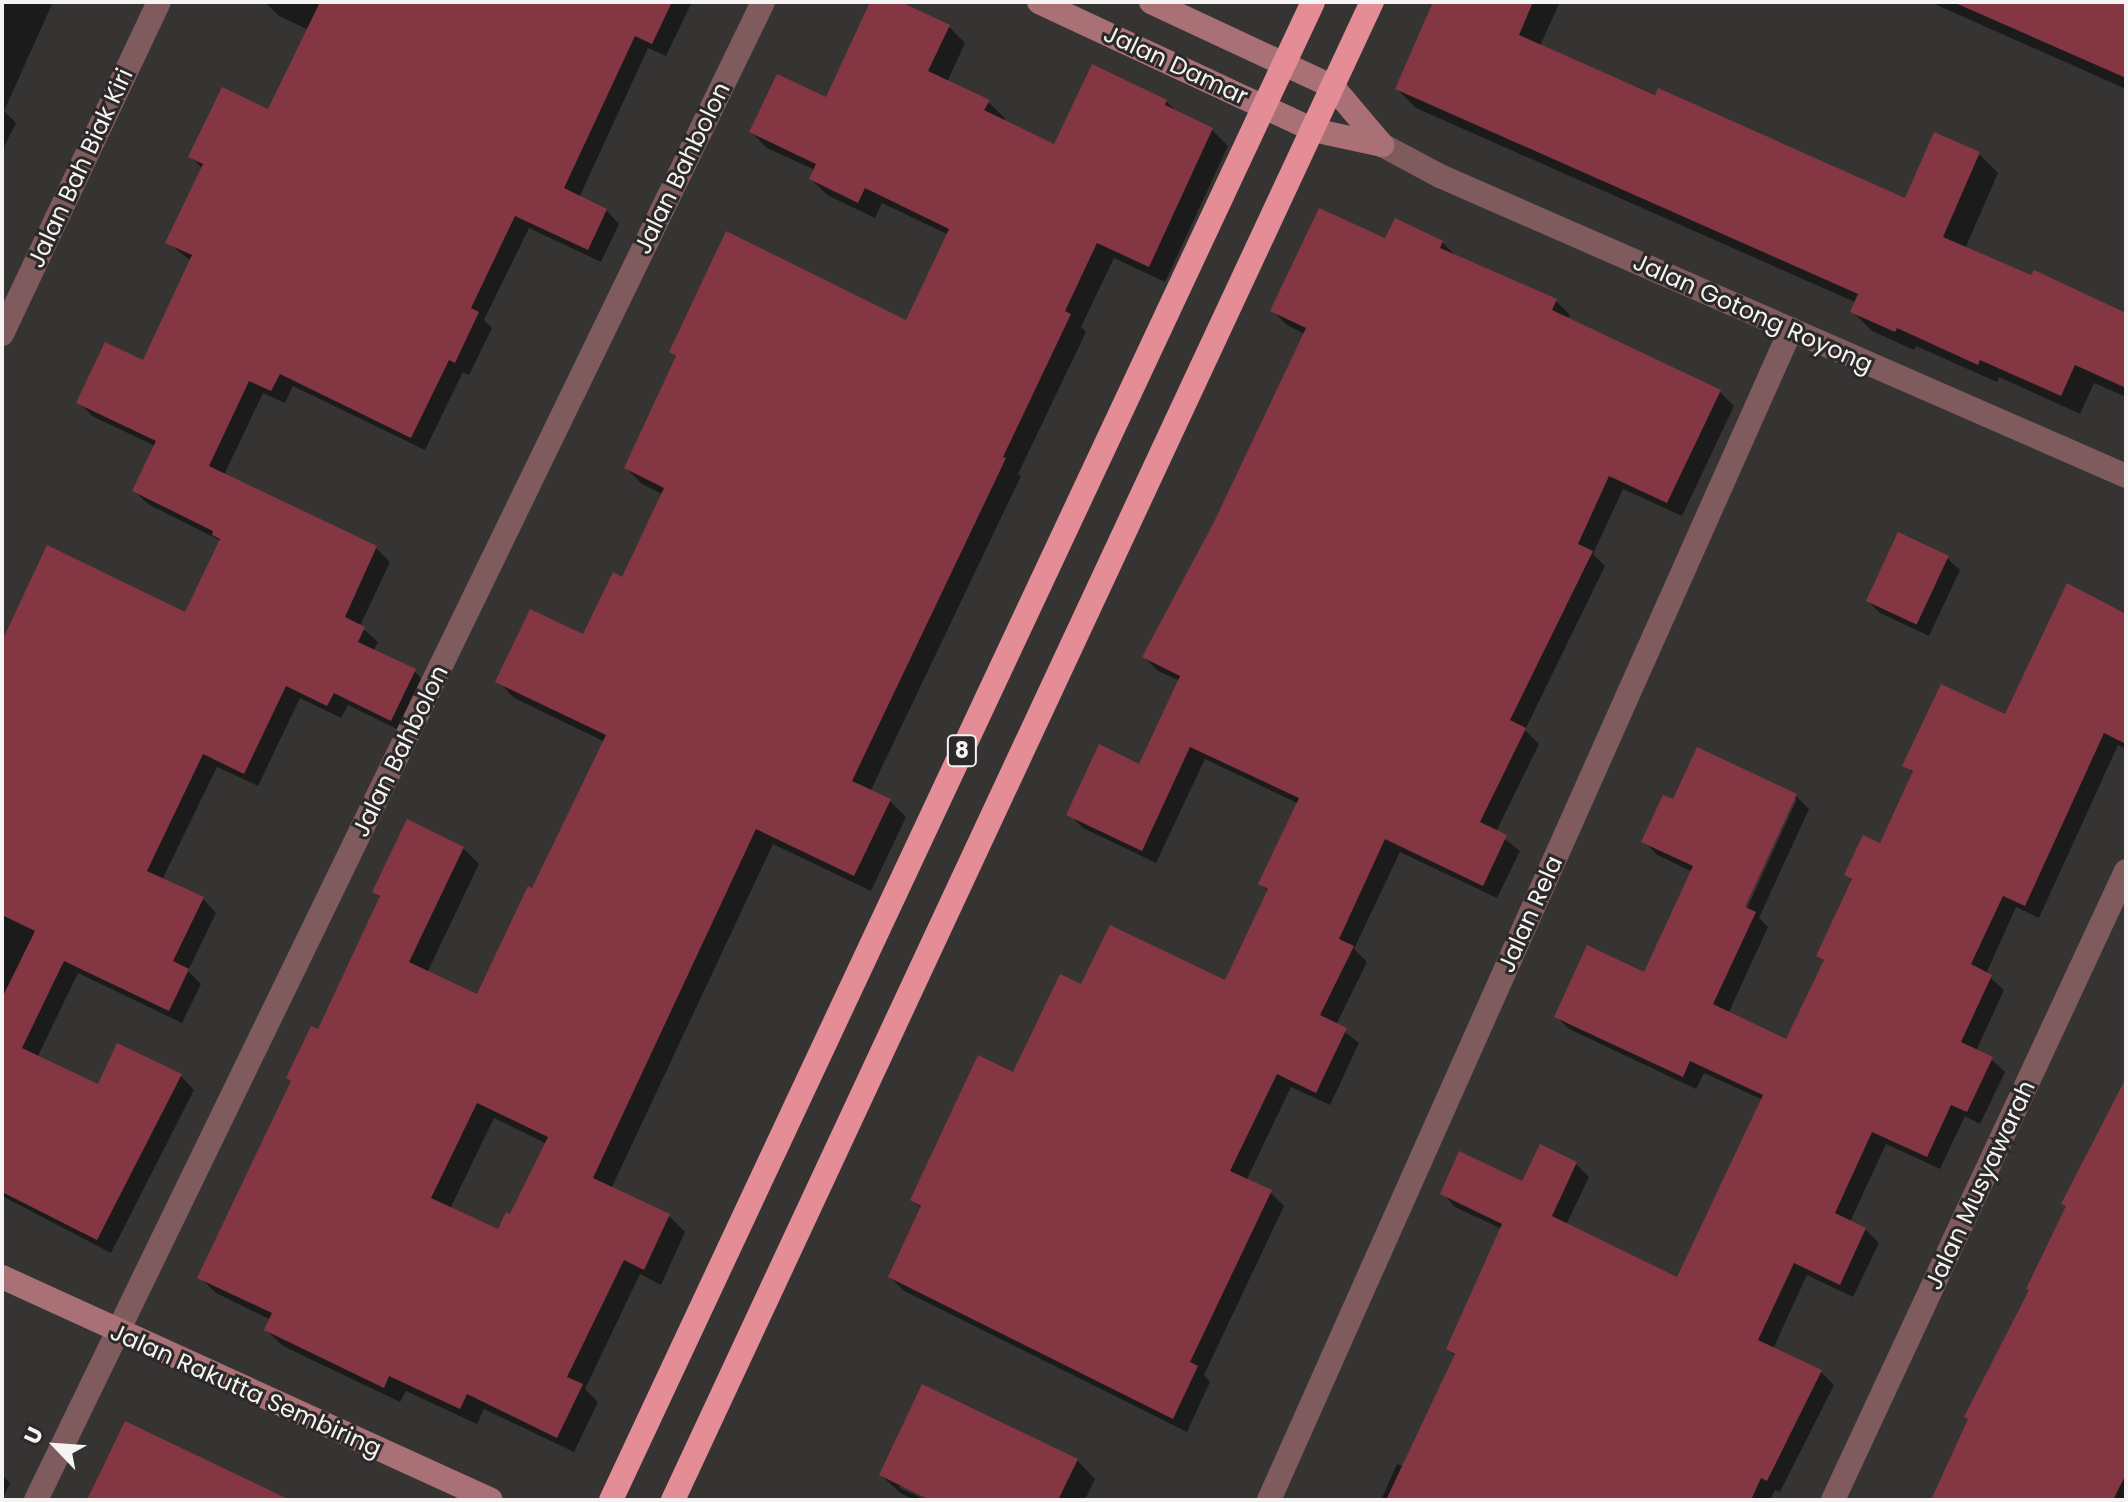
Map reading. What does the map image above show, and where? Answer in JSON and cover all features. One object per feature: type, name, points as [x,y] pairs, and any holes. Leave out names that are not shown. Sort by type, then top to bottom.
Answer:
[{"type":"highway","name":"8","points":[[611,1500],[1313,2]]},
{"type":"highway","name":"8","points":[[673,1500],[1372,2]]},
{"type":"street","name":"Jalan Bah Biak Kiri","points":[[2,334],[159,2]]},
{"type":"street","name":"Jalan Bahbolon","points":[[36,1500],[763,2]]},
{"type":"street","name":"Jalan Damar","points":[[1039,2],[1313,130]]},
{"type":"street","name":"Jalan Damar","points":[[1151,2],[1333,87]]},
{"type":"street","name":"Jalan Gotong Royong","points":[[1333,87],[1382,145]]},
{"type":"street","name":"Jalan Gotong Royong","points":[[1313,130],[1382,145],[1440,176],[2126,476]]},
{"type":"street","name":"Jalan Rela","points":[[1269,1500],[1791,329]]},
{"type":"street","name":"Jalan Musyawarah","points":[[1833,1500],[2126,871]]},
{"type":"street","name":"Jalan Rakutta Sembiring","points":[[2,1277],[491,1500]]},
{"type":"building","points":[[320,2],[672,2],[652,44],[635,36],[564,188],[607,209],[588,250],[515,216],[471,308],[479,312],[455,363],[449,360],[411,438],[280,374],[271,391],[249,381],[209,466],[377,546],[345,617],[365,627],[358,642],[416,669],[391,721],[334,693],[327,706],[286,686],[244,774],[203,754],[147,871],[204,897],[173,961],[189,969],[169,1011],[64,961],[22,1048],[98,1084],[117,1043],[182,1074],[97,1240],[2,1192],[2,998],[35,931],[2,915],[2,641],[47,545],[185,612],[220,539],[212,535],[213,531],[132,491],[156,441],[76,403],[105,342],[143,360],[192,255],[165,243],[203,164],[188,157],[222,87],[268,109]]},
{"type":"building","points":[[870,2],[901,2],[950,25],[928,71],[990,100],[984,110],[1054,144],[1092,64],[1167,100],[1165,105],[1213,128],[1149,267],[1097,243],[1065,311],[1071,314],[1003,457],[1006,458],[852,781],[891,799],[854,876],[756,829],[593,1178],[670,1214],[644,1270],[624,1260],[567,1377],[583,1384],[557,1438],[467,1394],[460,1409],[389,1376],[384,1388],[264,1330],[272,1313],[197,1278],[291,1081],[286,1078],[311,1026],[318,1029],[380,896],[372,892],[407,819],[464,847],[409,962],[477,994],[528,886],[532,888],[606,735],[495,682],[530,609],[583,634],[613,572],[622,577],[664,488],[624,468],[676,356],[669,352],[726,231],[906,320],[949,229],[865,188],[858,203],[809,179],[816,164],[749,132],[777,74],[826,97]],"holes":[[[477,1103],[548,1137],[510,1214],[506,1212],[498,1229],[431,1198]]]},
{"type":"building","points":[[1433,2],[1533,2],[1519,35],[1655,95],[1658,88],[1905,198],[1934,132],[1980,152],[1943,237],[2031,275],[2034,270],[2126,313],[2126,388],[2075,365],[2061,396],[1980,360],[1978,365],[1897,328],[1895,332],[1850,312],[1858,294],[1395,89]]},
{"type":"building","points":[[1953,2],[2126,2],[2126,78]]},
{"type":"building","points":[[1319,208],[1385,238],[1395,218],[1443,241],[1440,248],[1557,299],[1552,310],[1721,390],[1667,503],[1609,476],[1578,544],[1593,551],[1510,720],[1526,728],[1480,822],[1507,835],[1483,886],[1385,839],[1339,939],[1354,946],[1320,1015],[1347,1028],[1316,1093],[1277,1074],[1230,1171],[1272,1190],[1190,1362],[1198,1366],[1173,1419],[888,1277],[921,1206],[910,1200],[978,1055],[1013,1072],[1060,974],[1081,984],[1110,925],[1225,980],[1268,889],[1258,884],[1299,798],[1190,747],[1142,851],[1066,815],[1099,744],[1139,764],[1180,676],[1142,657],[1214,522],[1306,328],[1270,311]]},
{"type":"building","points":[[1898,532],[1949,556],[1917,625],[1866,601]]},
{"type":"building","points":[[2067,583],[2126,614],[2126,744],[2104,733],[2025,906],[2003,896],[1971,964],[1992,975],[1961,1042],[1993,1057],[1967,1112],[1951,1105],[1927,1157],[1872,1132],[1835,1213],[1866,1228],[1840,1285],[1794,1263],[1758,1340],[1822,1370],[1767,1481],[1761,1478],[1751,1500],[1386,1500],[1455,1354],[1446,1349],[1502,1224],[1440,1194],[1459,1151],[1522,1181],[1540,1144],[1577,1162],[1552,1216],[1677,1277],[1763,1095],[1690,1061],[1683,1077],[1554,1017],[1587,945],[1644,972],[1693,866],[1641,842],[1663,795],[1673,799],[1697,747],[1797,794],[1745,907],[1756,912],[1713,1004],[1786,1039],[1824,960],[1816,956],[1852,879],[1844,875],[1863,835],[1880,843],[1913,771],[1902,766],[1941,684],[2005,714]]},
{"type":"building","points":[[2126,1078],[2126,1474],[2113,1500],[1931,1500],[1968,1419],[1964,1417],[2029,1290],[2026,1289],[2066,1206],[2061,1204]]},
{"type":"building","points":[[922,1384],[1078,1459],[1058,1500],[930,1500],[879,1475]]},
{"type":"building","points":[[125,1421],[290,1500],[87,1500]]}]
